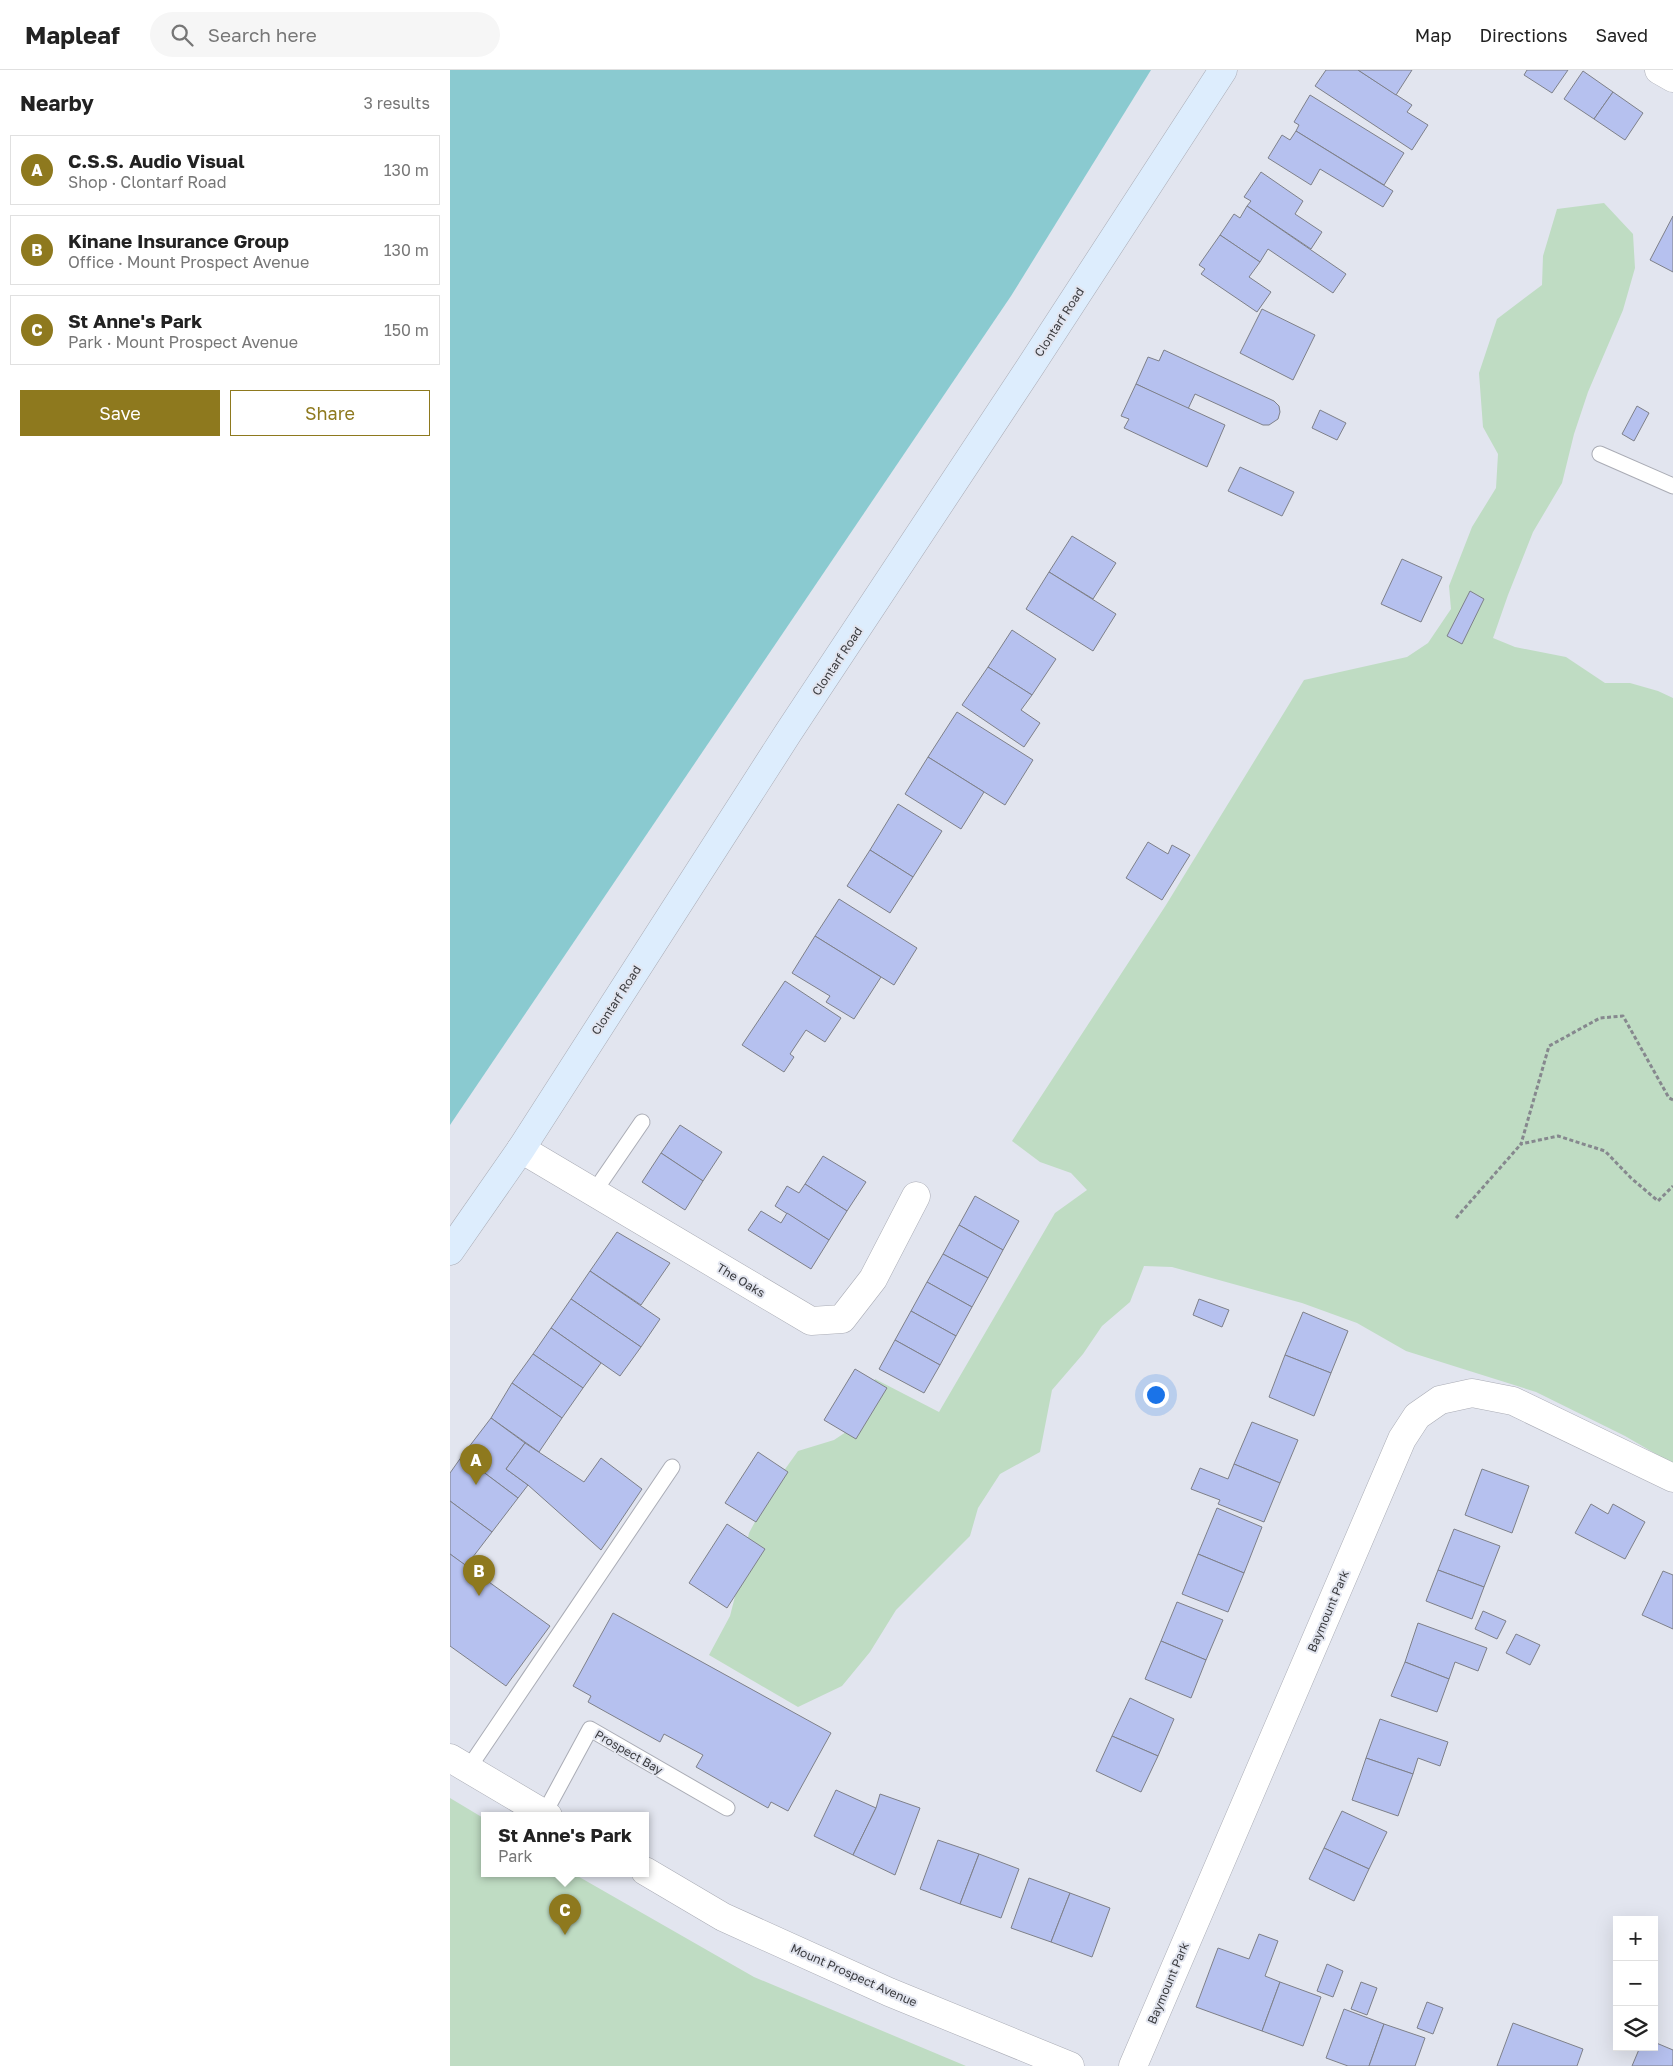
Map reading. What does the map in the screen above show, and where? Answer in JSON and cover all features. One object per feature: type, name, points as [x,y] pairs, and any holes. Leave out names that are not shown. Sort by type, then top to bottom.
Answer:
[{"type":"main road","name":"Clontarf Road","points":[[450,1251],[521,1149],[788,733],[1021,381],[1223,70]]},
{"type":"street","points":[[1659,70],[1673,78]]},
{"type":"street","name":"The Oaks","points":[[521,1149],[811,1321],[842,1319],[873,1279],[916,1196]]},
{"type":"street","name":"Baymount Park","points":[[1133,2066],[1402,1439],[1417,1416],[1440,1400],[1472,1393],[1513,1402],[1673,1478]]},
{"type":"street","points":[[459,1763],[541,1812]]},
{"type":"street","name":"Mount Prospect Avenue","points":[[649,1873],[723,1917],[889,1992],[1070,2066]]},
{"type":"lane","points":[[1600,454],[1673,486]]},
{"type":"lane","points":[[594,1192],[642,1122]]},
{"type":"lane","points":[[459,1763],[672,1467]]},
{"type":"lane","name":"Prospect Bay","points":[[548,1812],[590,1729],[727,1808]]},
{"type":"path","points":[[1456,1218],[1521,1144],[1549,1046],[1600,1018],[1623,1016],[1669,1098],[1673,1100]]},
{"type":"path","points":[[1521,1144],[1558,1136],[1605,1151],[1631,1178],[1658,1201],[1673,1186]]},
{"type":"green space","points":[[1604,203],[1633,234],[1635,268],[1623,310],[1588,392],[1574,434],[1562,483],[1533,532],[1493,638],[1515,647],[1566,657],[1605,683],[1630,683],[1658,691],[1673,698],[1673,1464],[1625,1436],[1536,1392],[1406,1351],[1357,1323],[1302,1303],[1172,1267],[1144,1266],[1130,1302],[1102,1326],[1083,1354],[1052,1390],[1040,1452],[1000,1474],[978,1508],[970,1536],[896,1610],[870,1652],[842,1686],[798,1707],[709,1655],[730,1616],[749,1533],[778,1479],[798,1451],[834,1440],[852,1428],[875,1379],[939,1412],[1055,1213],[1087,1190],[1071,1173],[1040,1162],[1012,1141],[1166,905],[1304,680],[1407,657],[1428,643],[1451,609],[1449,586],[1472,527],[1496,488],[1498,454],[1483,427],[1479,373],[1497,319],[1542,285],[1543,256],[1557,209]]},
{"type":"green space","points":[[450,1798],[481,1817],[481,1877],[579,1877],[754,1977],[966,2066],[450,2066]]},
{"type":"water","points":[[450,70],[1151,70],[1011,296],[450,1125]]},
{"type":"building","points":[[1326,70],[1358,70],[1412,105],[1407,112],[1428,125],[1412,150],[1315,86]]},
{"type":"building","points":[[1358,70],[1412,70],[1396,95]]},
{"type":"building","points":[[1527,70],[1568,70],[1552,93],[1524,75]]},
{"type":"building","points":[[1583,71],[1613,92],[1594,119],[1564,99]]},
{"type":"building","points":[[1613,92],[1643,113],[1625,140],[1594,119]]},
{"type":"building","points":[[1310,95],[1404,153],[1384,185],[1296,131],[1299,125],[1294,122]]},
{"type":"building","points":[[1296,131],[1393,191],[1383,207],[1320,169],[1311,185],[1268,158],[1282,135],[1290,140]]},
{"type":"building","points":[[1261,172],[1303,201],[1295,214],[1322,232],[1311,249],[1247,206],[1251,201],[1244,197]]},
{"type":"building","points":[[1247,206],[1346,274],[1333,293],[1268,249],[1260,262],[1220,235],[1234,214],[1240,218]]},
{"type":"building","points":[[1673,216],[1673,272],[1650,260]]},
{"type":"building","points":[[1220,235],[1260,262],[1249,277],[1271,292],[1257,312],[1201,274],[1205,269],[1199,265]]},
{"type":"building","points":[[1262,309],[1315,335],[1293,380],[1240,353]]},
{"type":"building","points":[[1164,350],[1274,401],[1279,406],[1278,419],[1269,425],[1263,425],[1195,394],[1188,409],[1136,384],[1148,357],[1159,361]]},
{"type":"building","points":[[1136,384],[1225,425],[1207,467],[1124,428],[1129,419],[1121,416]]},
{"type":"building","points":[[1637,406],[1649,413],[1634,441],[1622,434]]},
{"type":"building","points":[[1320,410],[1346,423],[1337,440],[1312,428]]},
{"type":"building","points":[[1240,467],[1294,492],[1282,516],[1228,491]]},
{"type":"building","points":[[1072,536],[1116,563],[1093,599],[1049,572]]},
{"type":"building","points":[[1402,559],[1442,577],[1421,622],[1381,604]]},
{"type":"building","points":[[1049,572],[1116,614],[1093,651],[1026,609]]},
{"type":"building","points":[[1470,591],[1484,599],[1462,644],[1447,636]]},
{"type":"building","points":[[1012,630],[1056,659],[1032,695],[988,667]]},
{"type":"building","points":[[988,667],[1032,695],[1021,710],[1040,723],[1024,747],[962,705]]},
{"type":"building","points":[[957,712],[1033,760],[1005,805],[928,757]]},
{"type":"building","points":[[928,757],[984,792],[961,829],[905,794]]},
{"type":"building","points":[[898,804],[942,831],[913,877],[870,850]]},
{"type":"building","points":[[1148,842],[1168,854],[1172,845],[1190,855],[1162,900],[1126,878]]},
{"type":"building","points":[[870,850],[913,877],[890,913],[847,886]]},
{"type":"building","points":[[839,899],[917,948],[894,985],[815,936]]},
{"type":"building","points":[[815,936],[881,977],[854,1019],[826,1002],[830,996],[792,973]]},
{"type":"building","points":[[785,981],[841,1018],[825,1042],[806,1030],[790,1054],[794,1057],[784,1072],[742,1045]]},
{"type":"building","points":[[680,1125],[722,1152],[703,1181],[661,1153]]},
{"type":"building","points":[[661,1153],[703,1181],[685,1210],[642,1182]]},
{"type":"building","points":[[823,1156],[866,1182],[847,1211],[805,1184]]},
{"type":"building","points":[[805,1184],[847,1211],[829,1240],[775,1206],[787,1186],[799,1193]]},
{"type":"building","points":[[975,1196],[1019,1221],[1003,1250],[959,1225]]},
{"type":"building","points":[[761,1211],[781,1223],[787,1213],[829,1240],[811,1269],[748,1230]]},
{"type":"building","points":[[959,1225],[1003,1250],[988,1278],[943,1254]]},
{"type":"building","points":[[617,1232],[670,1263],[641,1305],[590,1271]]},
{"type":"building","points":[[943,1254],[988,1278],[972,1307],[927,1282]]},
{"type":"building","points":[[590,1271],[660,1319],[641,1347],[571,1299]]},
{"type":"building","points":[[927,1282],[972,1307],[956,1336],[911,1311]]},
{"type":"building","points":[[571,1299],[641,1347],[620,1376],[551,1328]]},
{"type":"building","points":[[1199,1299],[1229,1310],[1222,1327],[1193,1315]]},
{"type":"building","points":[[911,1311],[956,1336],[940,1365],[895,1340]]},
{"type":"building","points":[[1303,1312],[1348,1331],[1331,1373],[1285,1355]]},
{"type":"building","points":[[551,1328],[601,1363],[583,1388],[533,1354]]},
{"type":"building","points":[[895,1340],[940,1365],[924,1393],[879,1369]]},
{"type":"building","points":[[533,1354],[583,1388],[562,1418],[512,1383]]},
{"type":"building","points":[[1285,1355],[1331,1373],[1314,1416],[1269,1397]]},
{"type":"building","points":[[855,1369],[887,1388],[856,1439],[824,1420]]},
{"type":"building","points":[[512,1383],[562,1418],[539,1452],[491,1418]]},
{"type":"building","points":[[491,1418],[525,1443],[506,1469],[528,1485],[518,1498],[462,1456]]},
{"type":"building","points":[[1252,1422],[1298,1440],[1280,1483],[1234,1464]]},
{"type":"building","points":[[525,1443],[584,1482],[601,1458],[642,1489],[601,1550],[528,1485],[506,1469]]},
{"type":"building","points":[[758,1452],[788,1472],[756,1522],[725,1503]]},
{"type":"building","points":[[462,1456],[518,1498],[492,1532],[450,1501],[450,1473]]},
{"type":"building","points":[[1234,1464],[1280,1483],[1264,1522],[1218,1504],[1220,1500],[1191,1489],[1200,1468],[1228,1479]]},
{"type":"building","points":[[1482,1469],[1529,1486],[1512,1533],[1465,1515]]},
{"type":"building","points":[[450,1501],[492,1532],[466,1566],[450,1554]]},
{"type":"building","points":[[1591,1504],[1608,1514],[1613,1504],[1645,1522],[1625,1559],[1575,1533]]},
{"type":"building","points":[[1217,1508],[1262,1527],[1244,1573],[1198,1554]]},
{"type":"building","points":[[727,1524],[765,1549],[727,1608],[689,1583]]},
{"type":"building","points":[[1454,1529],[1500,1546],[1484,1587],[1438,1570]]},
{"type":"building","points":[[450,1554],[550,1626],[506,1686],[450,1646]]},
{"type":"building","points":[[1198,1554],[1244,1573],[1228,1612],[1182,1594]]},
{"type":"building","points":[[1438,1570],[1484,1587],[1472,1619],[1426,1601]]},
{"type":"building","points":[[1663,1571],[1673,1575],[1673,1629],[1642,1615]]},
{"type":"building","points":[[1177,1602],[1223,1620],[1206,1660],[1161,1641]]},
{"type":"building","points":[[1483,1611],[1506,1621],[1497,1639],[1475,1629]]},
{"type":"building","points":[[613,1613],[831,1733],[788,1811],[771,1802],[768,1808],[696,1767],[703,1755],[664,1734],[660,1742],[588,1702],[591,1696],[573,1686]]},
{"type":"building","points":[[1418,1623],[1487,1648],[1478,1671],[1455,1662],[1449,1679],[1405,1662]]},
{"type":"building","points":[[1516,1634],[1540,1645],[1530,1665],[1506,1653]]},
{"type":"building","points":[[1161,1641],[1206,1660],[1191,1698],[1145,1679]]},
{"type":"building","points":[[1405,1662],[1449,1679],[1437,1712],[1391,1696]]},
{"type":"building","points":[[1130,1698],[1174,1719],[1158,1756],[1112,1736]]},
{"type":"building","points":[[1380,1719],[1448,1742],[1440,1766],[1418,1758],[1413,1774],[1366,1758]]},
{"type":"building","points":[[1112,1736],[1158,1756],[1141,1792],[1096,1771]]},
{"type":"building","points":[[1366,1758],[1413,1774],[1398,1816],[1352,1800]]},
{"type":"building","points":[[836,1790],[876,1808],[853,1855],[814,1836]]},
{"type":"building","points":[[880,1794],[920,1808],[895,1875],[853,1855],[876,1808]]},
{"type":"building","points":[[1342,1811],[1387,1832],[1369,1869],[1324,1848]]},
{"type":"building","points":[[938,1840],[979,1854],[960,1904],[920,1889]]},
{"type":"building","points":[[1324,1848],[1369,1869],[1354,1901],[1309,1879]]},
{"type":"building","points":[[979,1854],[1019,1869],[1001,1918],[960,1904]]},
{"type":"building","points":[[1029,1878],[1070,1893],[1051,1942],[1011,1928]]},
{"type":"building","points":[[1070,1893],[1110,1908],[1092,1957],[1051,1942]]},
{"type":"building","points":[[1259,1934],[1278,1941],[1265,1976],[1280,1982],[1262,2031],[1196,2007],[1218,1948],[1249,1959]]},
{"type":"building","points":[[1327,1964],[1343,1971],[1333,1997],[1317,1991]]},
{"type":"building","points":[[1280,1982],[1321,1997],[1303,2046],[1262,2031]]},
{"type":"building","points":[[1361,1982],[1377,1988],[1367,2015],[1351,2009]]},
{"type":"building","points":[[1427,2002],[1443,2008],[1433,2034],[1417,2028]]},
{"type":"building","points":[[1344,2009],[1384,2024],[1369,2066],[1348,2066],[1326,2058]]},
{"type":"building","points":[[1513,2023],[1583,2049],[1577,2066],[1497,2066]]},
{"type":"building","points":[[1384,2024],[1425,2038],[1415,2066],[1369,2066]]},
{"type":"building","points":[[1658,2044],[1673,2050],[1673,2066],[1632,2066],[1638,2051],[1658,2051]]},
{"type":"place","name":"C.S.S. Audio Visual","points":[[476,1485]]},
{"type":"place","name":"Kinane Insurance Group","points":[[479,1596]]},
{"type":"place","name":"St Anne's Park","points":[[565,1935]]}]
